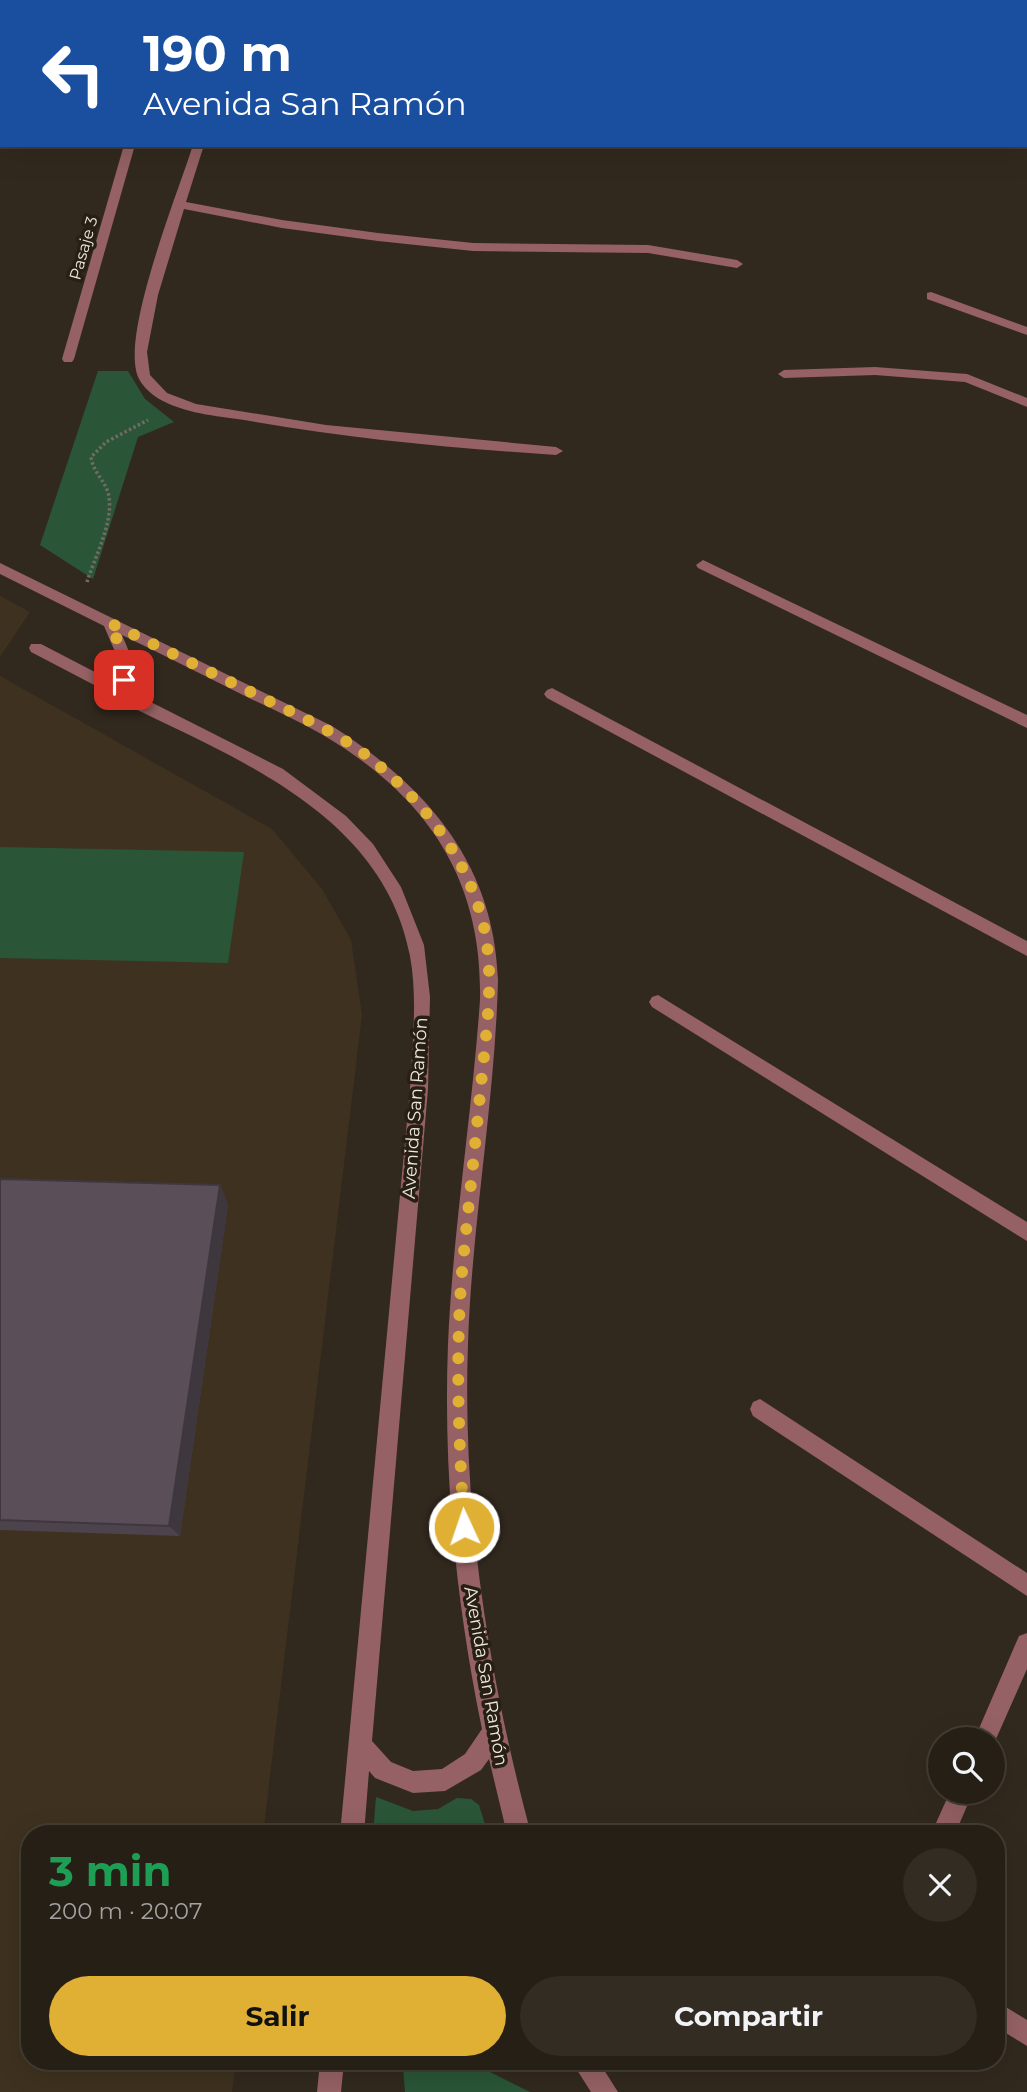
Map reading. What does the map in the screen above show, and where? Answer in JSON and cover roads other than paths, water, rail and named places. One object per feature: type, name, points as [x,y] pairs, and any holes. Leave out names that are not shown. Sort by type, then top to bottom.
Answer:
[{"type":"street","name":"Pasaje 3","points":[[68,359],[129,147]]},
{"type":"street","points":[[198,147],[143,328],[141,368],[148,383],[157,391],[180,403],[292,425],[405,439],[556,451]]},
{"type":"street","points":[[181,205],[282,224],[378,237],[473,247],[649,250],[737,264]]},
{"type":"street","points":[[931,296],[1027,331]]},
{"type":"street","points":[[784,374],[875,372],[967,378],[1027,403]]},
{"type":"street","points":[[703,565],[1027,722]]},
{"type":"street","name":"Avenida San Ramón","points":[[0,568],[351,744],[402,786],[429,815],[452,847],[470,882],[483,922],[488,980],[487,1028],[462,1276],[456,1404],[464,1527],[476,1634],[493,1733],[517,1825]]},
{"type":"street","points":[[110,623],[123,654],[126,695]]},
{"type":"street","name":"Avenida San Ramón","points":[[36,648],[126,695],[134,702],[263,765],[328,808],[356,835],[380,865],[399,899],[413,933],[419,965],[421,1005],[418,1088],[353,1825]]},
{"type":"street","points":[[552,694],[1027,949]]},
{"type":"street","points":[[658,1002],[1027,1232]]},
{"type":"street","points":[[760,1409],[1027,1586]]},
{"type":"street","points":[[991,1727],[1027,1644]]},
{"type":"street","points":[[361,1746],[383,1770],[412,1782],[445,1780],[474,1762],[493,1733]]},
{"type":"street","points":[[947,1825],[957,1804]]},
{"type":"street","points":[[1005,2019],[1027,2034]]},
{"type":"street","points":[[329,2092],[331,2070]]},
{"type":"street","points":[[590,2070],[607,2092]]},
{"type":"street","points":[[598,2070],[607,2092]]}]
